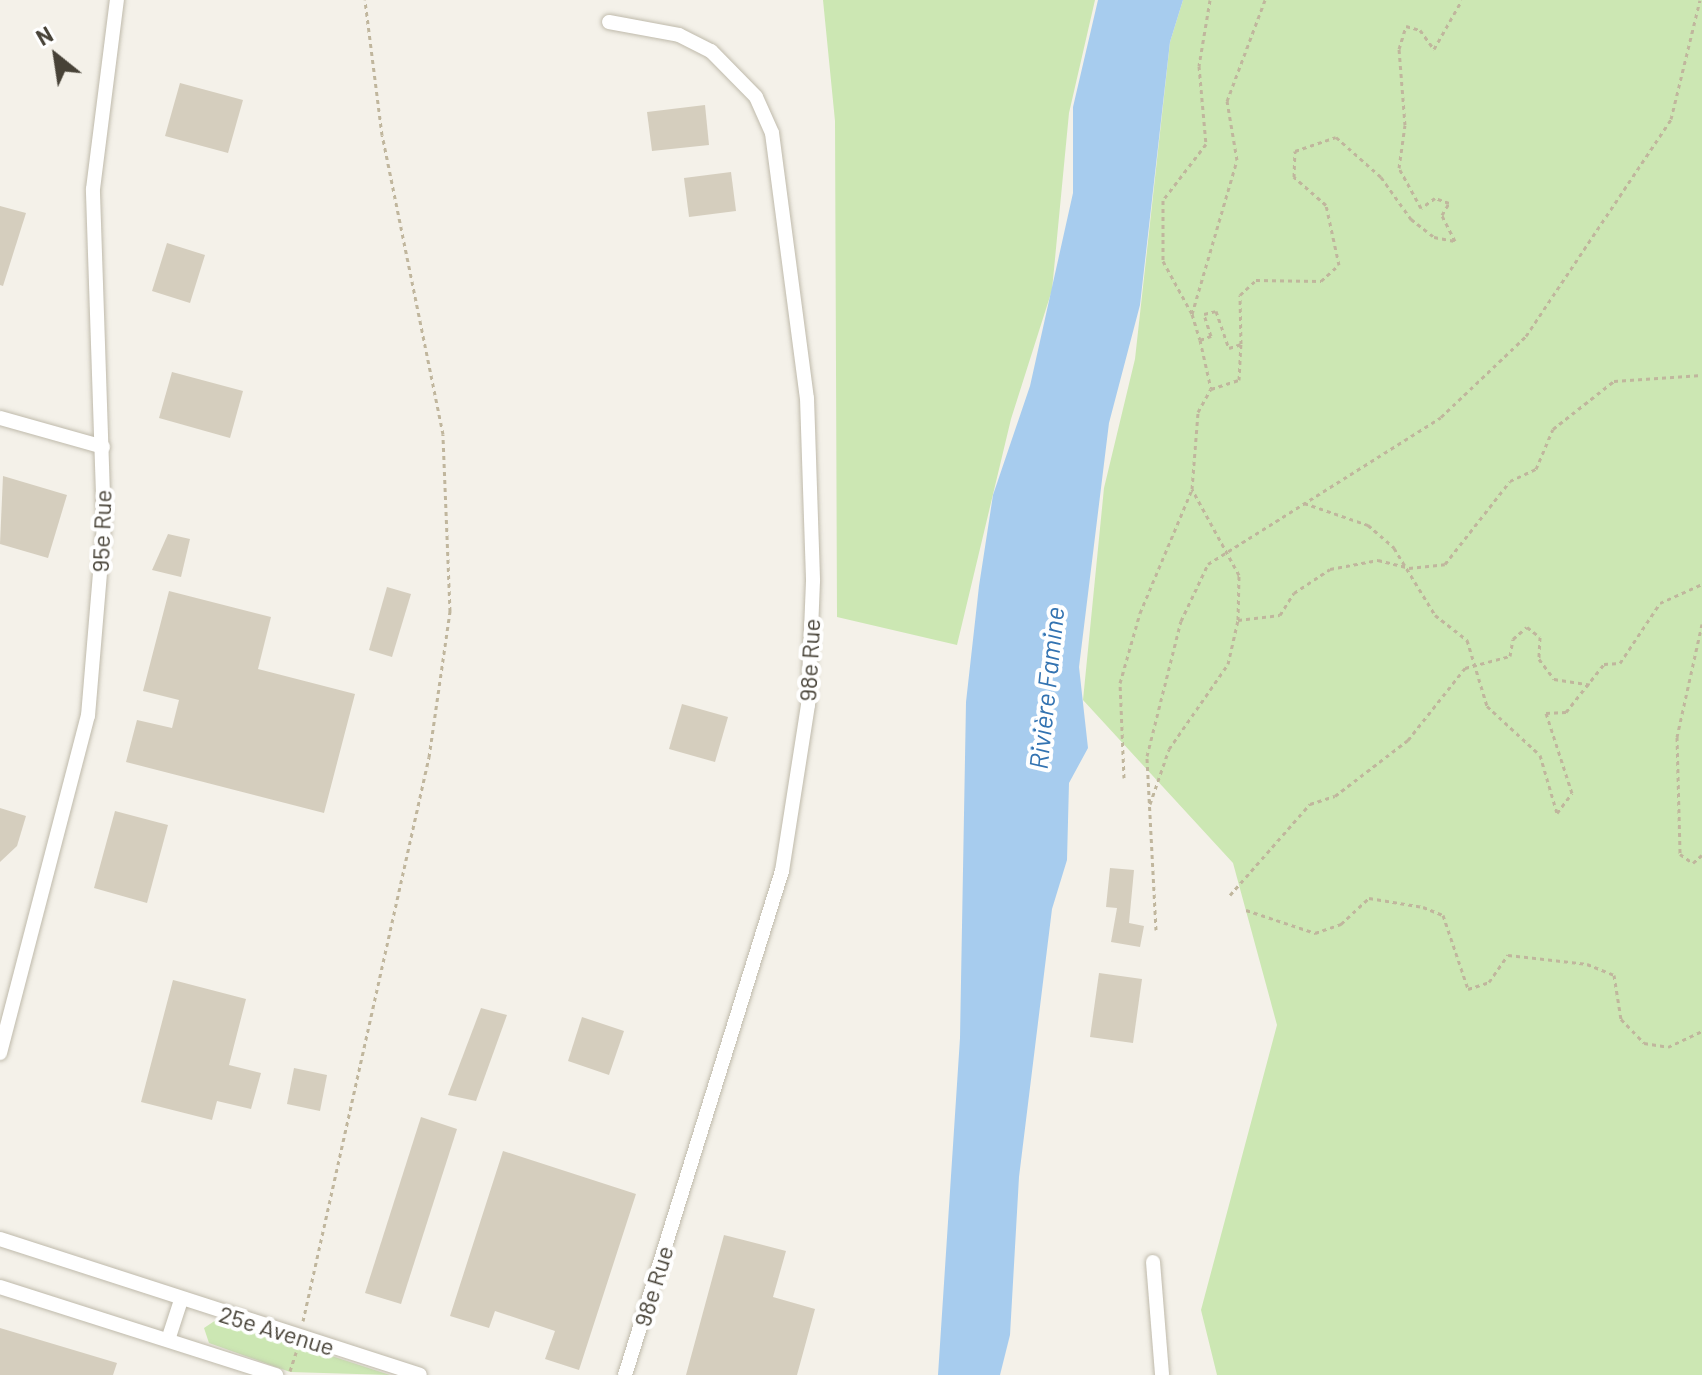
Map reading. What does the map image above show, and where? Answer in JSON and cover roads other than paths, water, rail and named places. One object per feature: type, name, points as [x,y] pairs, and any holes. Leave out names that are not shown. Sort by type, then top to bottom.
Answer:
[{"type":"street","name":"95e Rue","points":[[0,1053],[88,716],[103,447],[93,189],[117,0]]},
{"type":"street","name":"98e Rue","points":[[609,22],[679,35],[711,51],[756,97],[772,133],[807,398],[813,581],[808,705],[782,871],[625,1375]]},
{"type":"street","points":[[0,418],[103,447]]},
{"type":"street","name":"25e Avenue","points":[[0,1239],[420,1375]]},
{"type":"street","points":[[1153,1262],[1162,1375]]},
{"type":"street","name":"25e Avenue","points":[[0,1287],[283,1373]]},
{"type":"street","points":[[169,1337],[181,1300]]},
{"type":"water","name":"Rivière Famine","points":[[1098,0],[1183,0],[1170,42],[1140,305],[1109,423],[1079,667],[1088,748],[1069,783],[1067,860],[1052,909],[1019,1177],[1010,1335],[1000,1375],[938,1375],[960,1038],[966,702],[979,586],[993,495],[1030,386],[1073,193],[1073,107]]}]
